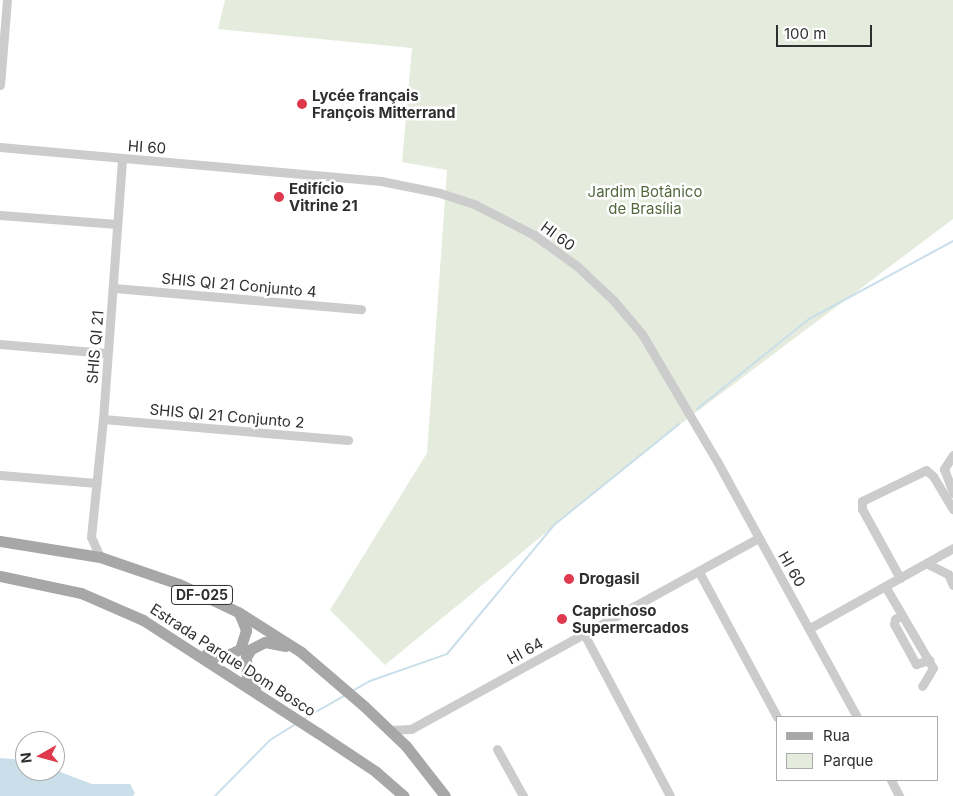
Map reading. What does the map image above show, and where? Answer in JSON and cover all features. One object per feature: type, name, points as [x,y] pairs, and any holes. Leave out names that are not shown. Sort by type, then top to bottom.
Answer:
[{"type":"main road","name":"DF-025","points":[[0,541],[80,552],[100,557],[179,584],[238,612],[301,652],[364,706],[406,746],[445,796]]},
{"type":"main road","name":"Estrada Parque Dom Bosco","points":[[0,576],[95,598],[143,620],[190,648],[375,771],[404,796]]},
{"type":"main road","points":[[190,648],[214,658],[236,653],[244,643],[246,630],[238,612]]},
{"type":"main road","points":[[260,696],[247,677],[246,657],[251,649],[265,642],[301,652]]},
{"type":"street","points":[[0,85],[7,0]]},
{"type":"street","name":"HI 60","points":[[0,147],[122,159],[225,166],[416,187],[476,205],[526,230],[577,266],[631,320],[665,372],[810,628],[856,716]]},
{"type":"street","name":"SHIS QI 21","points":[[80,552],[91,537],[97,483],[103,419],[106,353],[114,288],[122,159]]},
{"type":"street","points":[[0,215],[117,224]]},
{"type":"street","name":"SHIS QI 21 Conjunto 4","points":[[114,288],[361,308]]},
{"type":"street","points":[[0,344],[106,353]]},
{"type":"street","name":"SHIS QI 21 Conjunto 2","points":[[103,419],[348,440]]},
{"type":"street","points":[[953,455],[944,469],[953,493]]},
{"type":"street","points":[[900,578],[862,509],[862,501],[926,470],[933,476],[953,509]]},
{"type":"street","points":[[0,475],[97,483]]},
{"type":"street","points":[[91,537],[100,557]]},
{"type":"street","name":"HI 64","points":[[390,730],[411,729],[758,538]]},
{"type":"street","points":[[810,628],[953,548]]},
{"type":"street","points":[[926,563],[948,574],[953,584]]},
{"type":"street","points":[[699,572],[776,716]]},
{"type":"street","points":[[885,586],[929,660],[933,671],[922,686]]},
{"type":"street","points":[[902,615],[894,623],[917,665],[929,660]]},
{"type":"street","points":[[584,634],[670,796]]},
{"type":"street","points":[[907,648],[918,641]]},
{"type":"street","points":[[406,746],[411,729]]},
{"type":"street","points":[[497,749],[523,796]]},
{"type":"street","points":[[892,781],[899,796]]},
{"type":"green space","name":"Jardim Botânico de Brasília","points":[[225,0],[953,0],[953,219],[650,447],[385,665],[330,610],[427,453],[447,170],[402,162],[412,48],[218,29]]},
{"type":"water","points":[[0,758],[15,759],[15,781],[65,781],[65,774],[92,784],[130,784],[135,793],[133,796],[0,796]]},
{"type":"waterway","points":[[697,409],[809,319],[953,241]]},
{"type":"waterway","points":[[352,691],[370,681],[447,654],[554,525],[679,424]]},
{"type":"waterway","points":[[305,718],[344,696]]},
{"type":"waterway","points":[[215,796],[270,740],[296,724]]},
{"type":"place","name":"Lycée français François Mitterrand","points":[[302,104]]},
{"type":"place","name":"Edifício Vitrine 21","points":[[279,197]]},
{"type":"place","name":"Drogasil","points":[[569,579]]},
{"type":"place","name":"Caprichoso Supermercados","points":[[562,619]]}]
